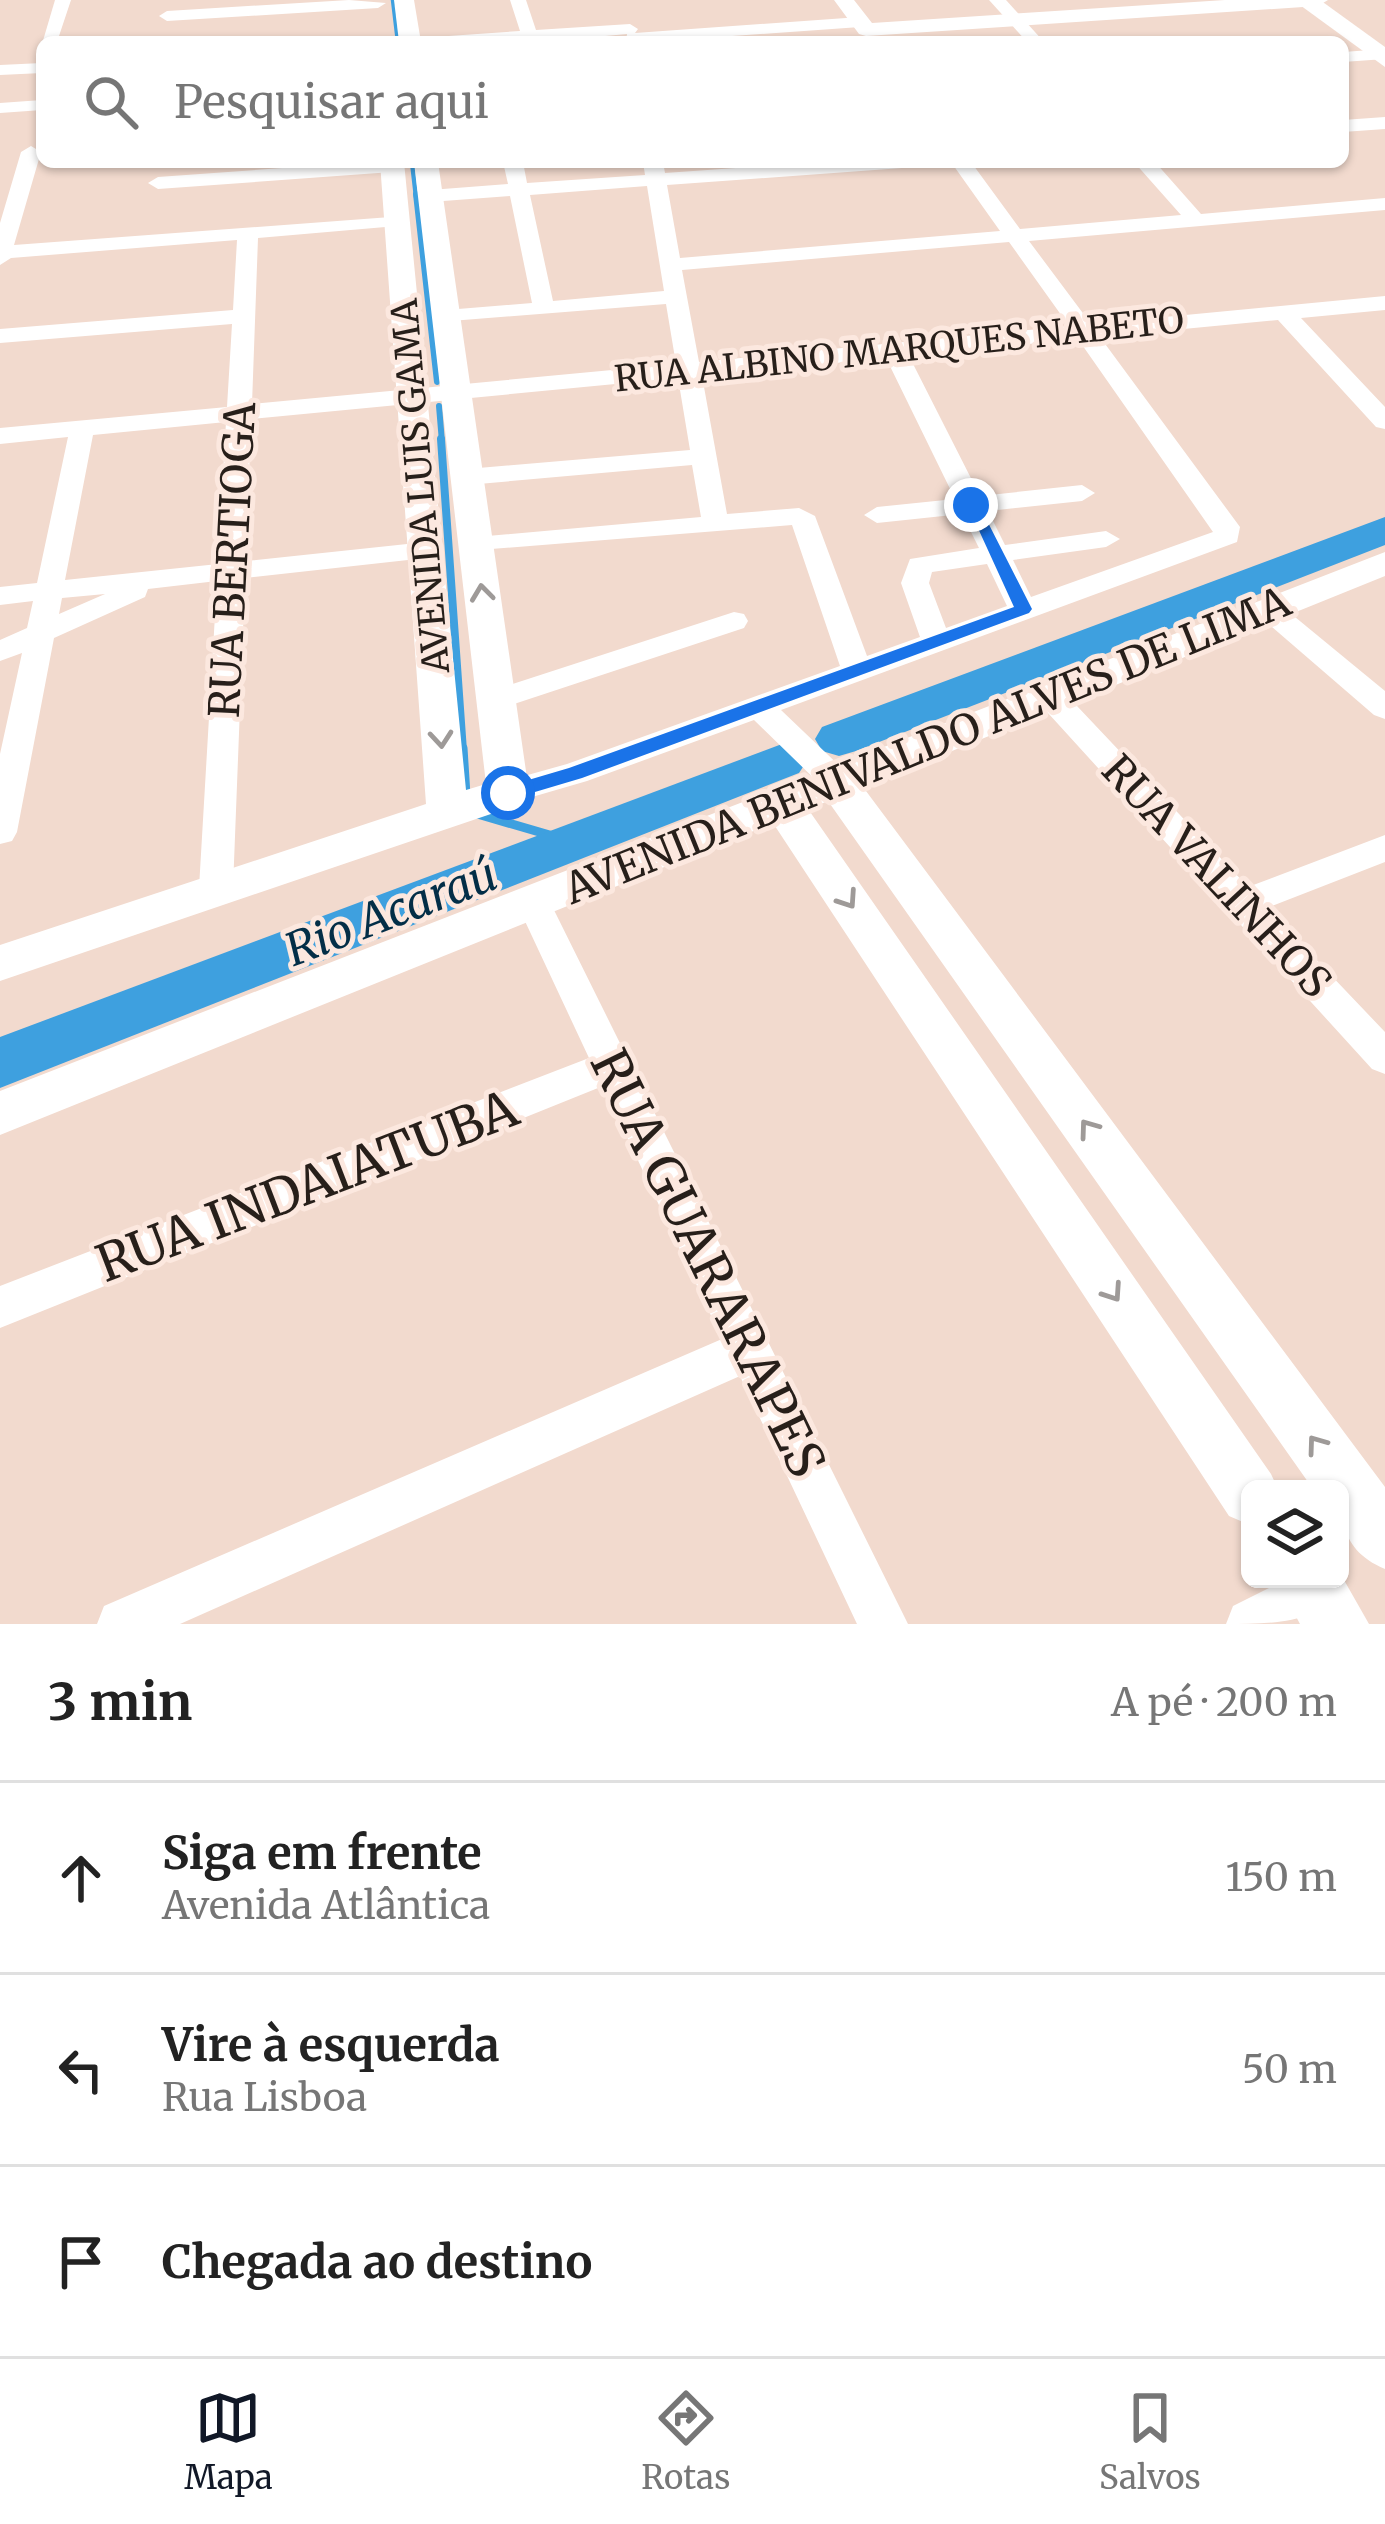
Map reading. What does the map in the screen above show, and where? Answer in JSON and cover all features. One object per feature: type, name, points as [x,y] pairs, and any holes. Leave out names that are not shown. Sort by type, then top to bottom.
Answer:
[{"type":"main road","points":[[1306,0],[1383,52]]},
{"type":"main road","points":[[1330,0],[1383,52]]},
{"type":"street","points":[[51,36],[63,0]]},
{"type":"street","points":[[404,0],[409,36]]},
{"type":"street","points":[[518,0],[530,36]]},
{"type":"street","points":[[844,0],[867,32]]},
{"type":"street","points":[[568,36],[739,28],[867,32],[1008,11],[1211,0]]},
{"type":"street","points":[[1008,11],[1318,0]]},
{"type":"street","points":[[169,8],[378,8]]},
{"type":"street","points":[[1008,11],[1031,36]]},
{"type":"street","points":[[713,36],[739,28]]},
{"type":"street","points":[[1349,56],[1383,52]]},
{"type":"street","points":[[0,70],[36,67]]},
{"type":"street","points":[[0,108],[36,105]]},
{"type":"street","points":[[1349,125],[1385,122]]},
{"type":"street","points":[[0,154],[36,152],[1,255]]},
{"type":"street","name":"AVENIDA LUIS GAMA","points":[[402,168],[397,220],[447,811]]},
{"type":"street","name":"AVENIDA LUIS GAMA","points":[[407,168],[430,196],[508,793]]},
{"type":"street","points":[[514,168],[544,309]]},
{"type":"street","points":[[430,196],[654,171],[737,168]]},
{"type":"street","points":[[0,963],[447,811],[765,713],[856,668],[1219,541],[1228,533],[965,168]]},
{"type":"street","points":[[1149,168],[1197,220]]},
{"type":"street","points":[[1,255],[253,169]]},
{"type":"street","points":[[654,171],[715,522]]},
{"type":"street","points":[[155,202],[248,232],[397,220]]},
{"type":"street","points":[[671,265],[1385,205]]},
{"type":"street","name":"RUA BERTIOGA","points":[[216,887],[248,232]]},
{"type":"street","points":[[446,317],[676,298]]},
{"type":"street","name":"RUA ALBINO MARQUES NABETO","points":[[0,436],[1385,302]]},
{"type":"street","points":[[1283,312],[1385,422]]},
{"type":"street","points":[[0,336],[244,316]]},
{"type":"street","points":[[893,350],[1023,609]]},
{"type":"street","points":[[0,832],[82,429]]},
{"type":"street","points":[[467,477],[704,456]]},
{"type":"street","points":[[877,515],[1082,493]]},
{"type":"street","points":[[476,544],[799,516],[805,521],[856,668]]},
{"type":"street","points":[[936,640],[915,583],[916,568],[995,552],[1106,539]]},
{"type":"street","points":[[0,596],[426,550]]},
{"type":"street","name":"AVENIDA BENIVALDO ALVES DE LIMA","points":[[0,1113],[782,803],[830,775],[1385,563]]},
{"type":"street","points":[[0,651],[169,576]]},
{"type":"street","points":[[1268,609],[1385,708]]},
{"type":"street","points":[[496,700],[734,621]]},
{"type":"street","name":"RUA VALINHOS","points":[[1049,695],[1385,1058]]},
{"type":"street","points":[[765,713],[830,775],[1385,1538]]},
{"type":"street","points":[[782,803],[1241,1482]]},
{"type":"street","points":[[1242,902],[1385,848]]},
{"type":"street","name":"RUA GUARARAPES","points":[[533,902],[883,1624]]},
{"type":"street","name":"RUA INDAIATUBA","points":[[0,1306],[614,1065]]},
{"type":"street","points":[[122,1624],[750,1349]]},
{"type":"street","points":[[1251,1624],[1320,1598]]},
{"type":"waterway","points":[[393,0],[397,36]]},
{"type":"waterway","points":[[413,168],[416,197]]},
{"type":"waterway","points":[[416,194],[437,382]]},
{"type":"waterway","points":[[439,406],[442,442]]},
{"type":"waterway","points":[[441,439],[463,751]]},
{"type":"waterway","name":"Rio Acaraú","points":[[839,739],[1385,530]]},
{"type":"waterway","points":[[463,748],[466,795]]},
{"type":"waterway","name":"Rio Acaraú","points":[[0,1063],[782,761]]},
{"type":"waterway","points":[[474,813],[577,843]]},
{"type":"route","points":[[508,793],[576,773],[1023,609],[971,505]]}]
